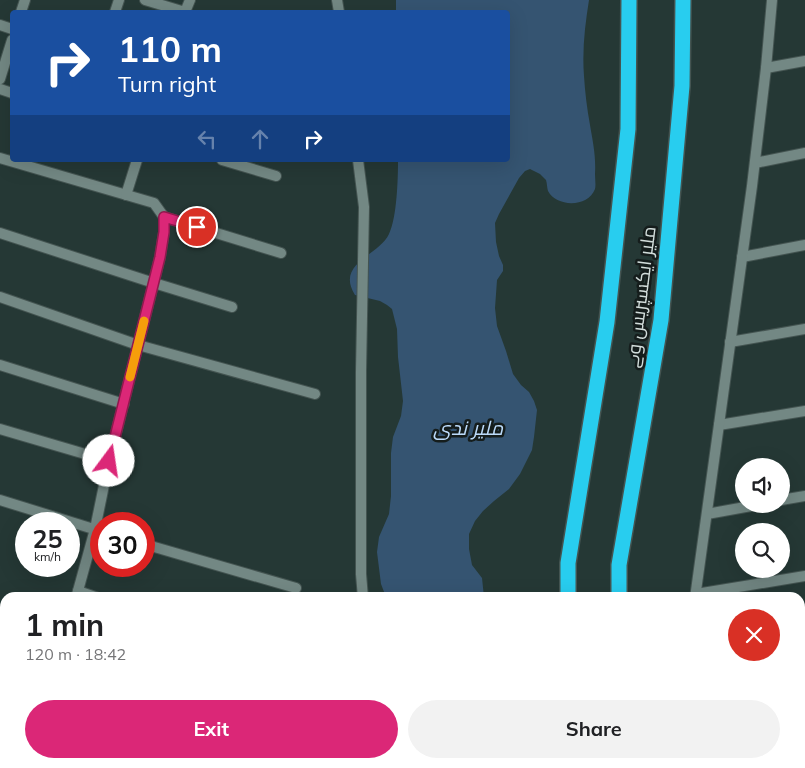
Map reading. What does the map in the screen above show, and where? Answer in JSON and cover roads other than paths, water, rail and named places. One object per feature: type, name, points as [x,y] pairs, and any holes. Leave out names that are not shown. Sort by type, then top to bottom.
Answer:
[{"type":"highway","name":"ملیر ایکسپریس وے","points":[[568,592],[568,563],[607,322],[628,129],[629,0]]},
{"type":"highway","name":"ملیر ایکسپریس وے","points":[[619,592],[619,565],[660,320],[682,86],[683,0]]},
{"type":"street","points":[[145,0],[178,10]]},
{"type":"street","points":[[697,592],[755,163],[772,0]]},
{"type":"street","points":[[0,78],[10,46]]},
{"type":"street","points":[[766,68],[805,61]]},
{"type":"street","points":[[755,163],[805,153]]},
{"type":"street","points":[[14,162],[154,204],[164,217],[281,253]]},
{"type":"street","points":[[126,195],[136,162]]},
{"type":"street","points":[[229,162],[276,176]]},
{"type":"street","points":[[358,162],[364,207],[361,382],[362,592]]},
{"type":"street","points":[[101,512],[109,461],[154,283],[164,232],[164,217]]},
{"type":"street","points":[[0,232],[154,283],[232,306]]},
{"type":"street","points":[[742,256],[805,245]]},
{"type":"street","points":[[0,297],[138,345],[315,394]]},
{"type":"street","points":[[730,342],[805,329]]},
{"type":"street","points":[[0,365],[124,404]]},
{"type":"street","points":[[719,425],[805,411]]},
{"type":"street","points":[[0,430],[109,461]]},
{"type":"street","points":[[790,498],[805,496]]},
{"type":"street","points":[[0,500],[90,528]]},
{"type":"street","points":[[707,514],[735,509]]},
{"type":"street","points":[[155,547],[296,588]]},
{"type":"street","points":[[78,592],[90,554]]},
{"type":"street","points":[[718,592],[805,576]]},
{"type":"water","name":"ملیر ندی","points":[[396,0],[589,0],[584,38],[583,66],[586,100],[595,155],[595,189],[586,200],[572,203],[558,200],[548,191],[546,180],[540,174],[530,169],[525,171],[519,178],[495,223],[496,242],[503,265],[503,271],[497,280],[495,308],[497,326],[513,374],[529,392],[537,410],[532,450],[520,474],[509,489],[483,511],[475,521],[469,534],[472,565],[482,578],[483,592],[384,592],[381,584],[377,552],[379,537],[389,514],[391,453],[393,437],[401,416],[403,401],[397,329],[392,309],[380,301],[355,295],[350,284],[350,275],[354,267],[384,242],[392,227],[398,162],[510,162],[510,10],[396,10]]}]
